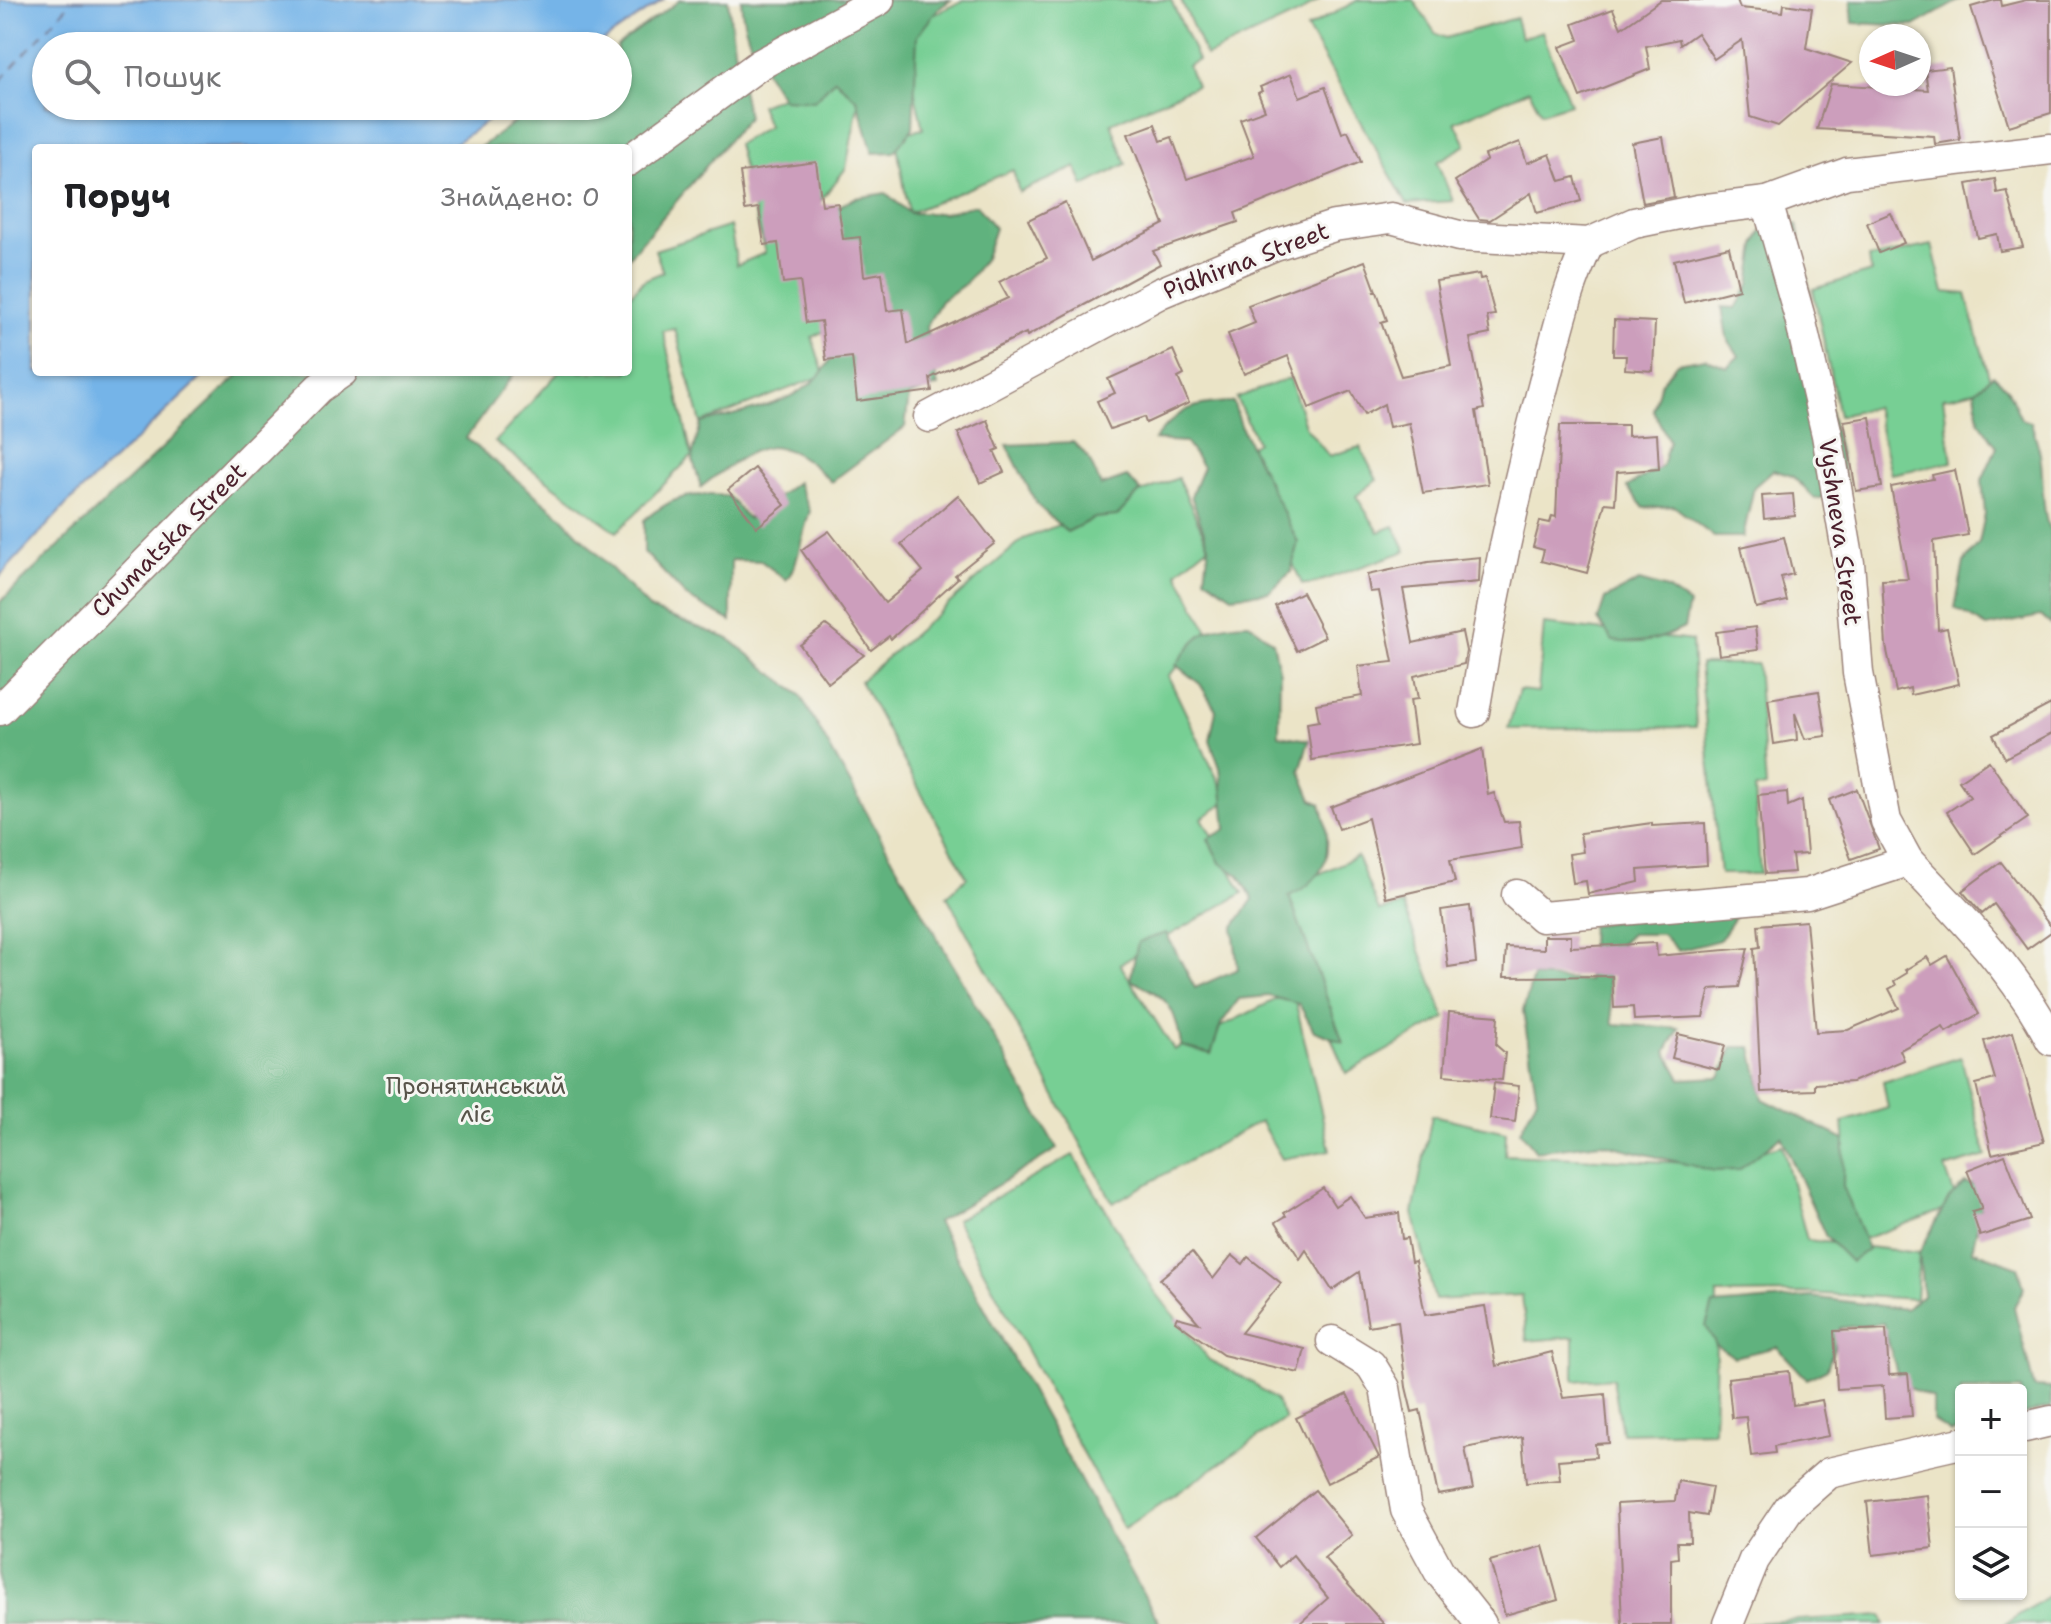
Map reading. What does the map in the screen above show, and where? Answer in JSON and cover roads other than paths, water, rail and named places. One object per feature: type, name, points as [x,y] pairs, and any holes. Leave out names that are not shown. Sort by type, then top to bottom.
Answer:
[{"type":"street","points":[[632,158],[759,65],[879,0]]},
{"type":"street","name":"Pidhirna Street","points":[[929,417],[1160,293],[1275,245],[1334,226],[1391,218],[1459,236],[1589,243],[1634,223],[1698,210],[1767,202],[1847,173],[2051,149]]},
{"type":"street","name":"Vyshneva Street","points":[[1767,202],[1800,318],[1827,435],[1849,563],[1858,673],[1886,821],[1908,861],[1963,918],[2025,994],[2051,1040]]},
{"type":"street","points":[[1474,712],[1493,595],[1536,412],[1574,273],[1589,243]]},
{"type":"street","name":"Chumatska Street","points":[[0,710],[319,388],[336,376]]},
{"type":"street","points":[[1517,895],[1542,917],[1807,894],[1908,861]]},
{"type":"street","points":[[1332,1341],[1371,1365],[1385,1388],[1406,1510],[1439,1571],[1481,1624]]},
{"type":"street","points":[[2027,1427],[2051,1421]]},
{"type":"street","points":[[1728,1624],[1763,1547],[1789,1508],[1829,1473],[1955,1444]]},
{"type":"water","points":[[0,0],[663,0],[616,32],[32,32],[32,120],[489,120],[454,144],[32,144],[32,376],[204,376],[67,504],[0,576]]},
{"type":"park label","name":"Пронятинський ліс","points":[[476,1100]]}]
